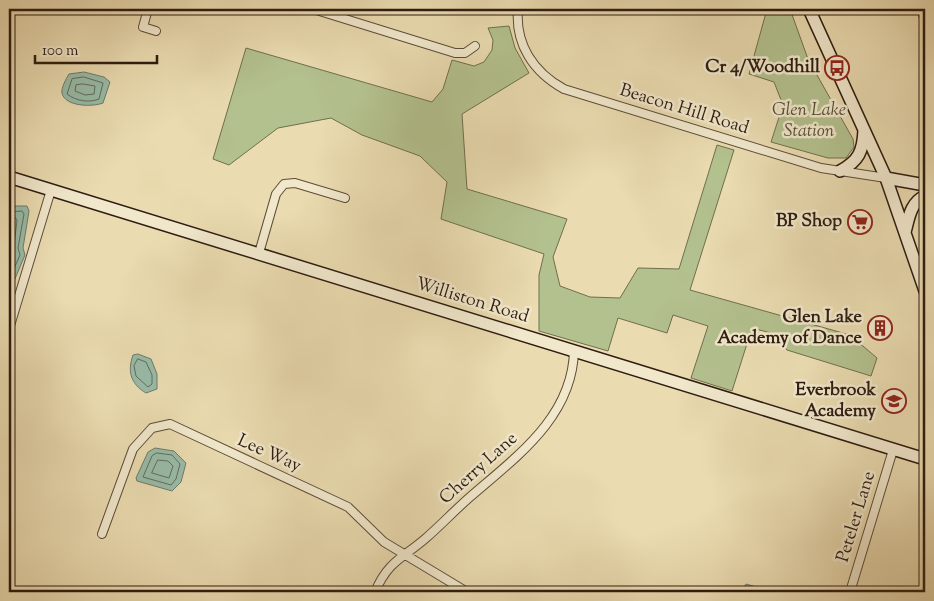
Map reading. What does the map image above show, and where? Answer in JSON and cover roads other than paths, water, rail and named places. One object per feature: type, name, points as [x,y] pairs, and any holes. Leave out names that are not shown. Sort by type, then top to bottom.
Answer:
[{"type":"main road","points":[[809,9],[864,126],[886,178],[925,290]]},
{"type":"main road","points":[[840,170],[850,166],[860,155],[864,126]]},
{"type":"main road","name":"Williston Road","points":[[9,177],[925,459]]},
{"type":"main road","points":[[886,178],[925,186]]},
{"type":"main road","points":[[905,234],[910,209],[925,196]]},
{"type":"street","points":[[148,9],[143,27],[156,31]]},
{"type":"street","points":[[313,9],[327,11],[455,54],[465,53],[475,46]]},
{"type":"street","name":"Beacon Hill Road","points":[[518,9],[517,26],[526,54],[536,70],[564,89],[821,168],[886,178]]},
{"type":"street","points":[[921,9],[925,21]]},
{"type":"street","points":[[259,253],[276,194],[284,184],[295,183],[345,198]]},
{"type":"street","points":[[9,329],[52,190]]},
{"type":"street","name":"Cherry Lane","points":[[375,592],[393,563],[428,537],[540,433],[562,402],[569,384],[574,350]]},
{"type":"street","name":"Lee Way","points":[[102,534],[133,449],[152,428],[170,424],[348,507],[384,542],[467,592]]},
{"type":"street","name":"Peteler Lane","points":[[850,592],[893,450]]},
{"type":"water","points":[[84,72],[104,77],[110,82],[103,103],[80,105],[64,98],[62,89],[69,74]]},
{"type":"water","points":[[11,206],[27,206],[29,211],[23,248],[25,255],[9,293],[9,208]]},
{"type":"water","points":[[138,354],[151,359],[157,374],[157,389],[146,393],[134,382],[130,367],[133,355]]},
{"type":"water","points":[[155,448],[174,451],[186,463],[181,482],[172,491],[137,481],[136,478],[148,452]]},
{"type":"water","points":[[746,584],[760,588],[763,592],[740,592]]},
{"type":"place","name":"Cr 4/Woodhill","points":[[837,68]]},
{"type":"place","name":"BP Shop","points":[[860,222]]},
{"type":"place","name":"Glen Lake Academy of Dance","points":[[880,328]]},
{"type":"place","name":"Everbrook Academy","points":[[894,401]]},
{"type":"park label","name":"Glen Lake Station","points":[[809,121]]}]
